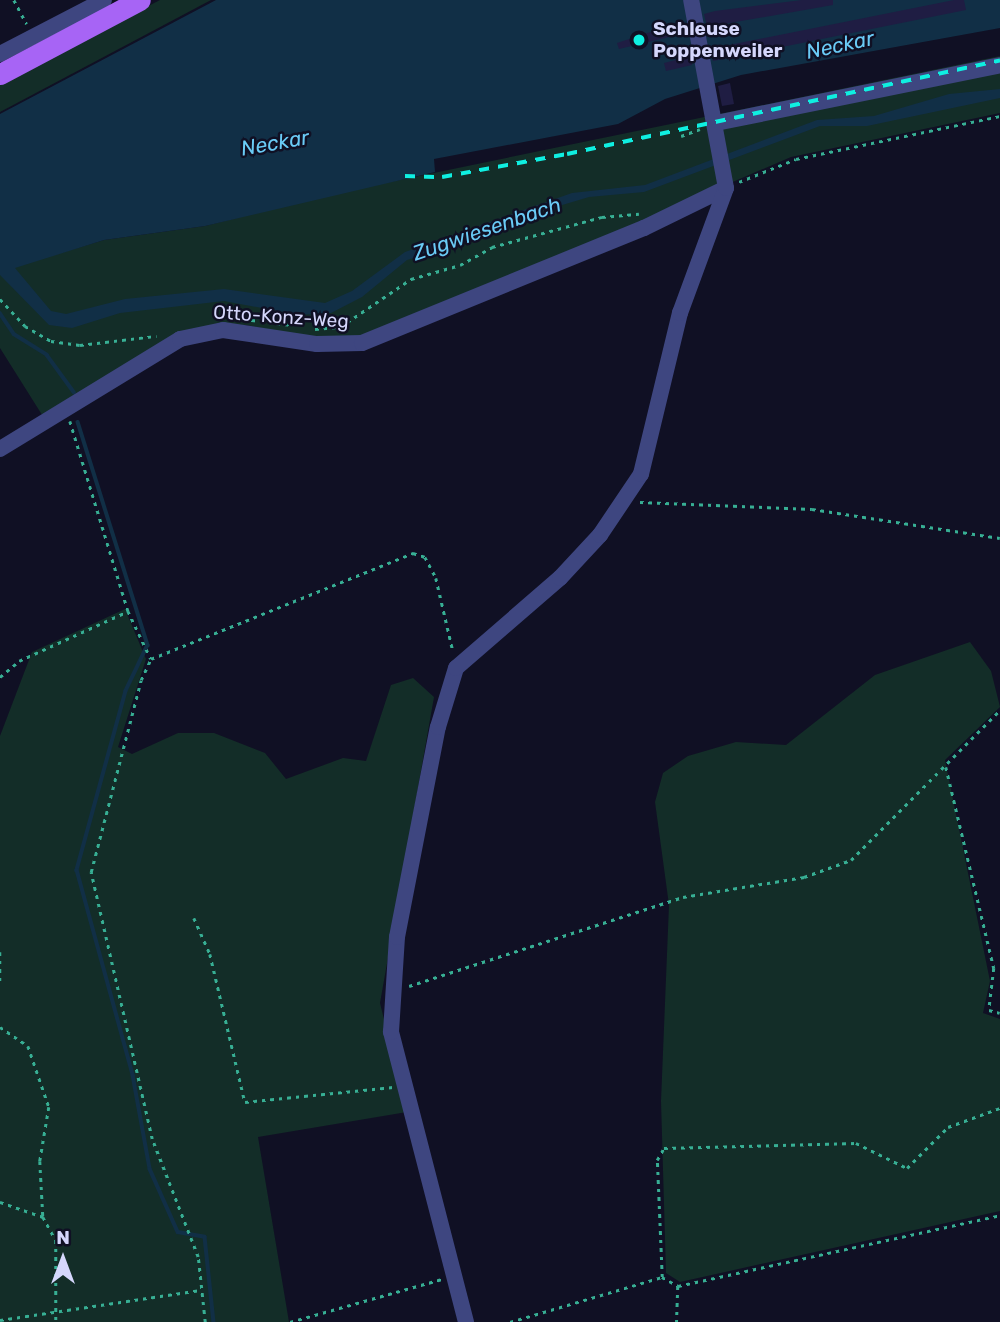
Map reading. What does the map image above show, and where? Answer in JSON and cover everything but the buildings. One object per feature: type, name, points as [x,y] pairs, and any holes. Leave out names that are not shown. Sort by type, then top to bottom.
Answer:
[{"type":"main road","points":[[0,74],[140,0]]},
{"type":"lane","points":[[0,54],[104,0]]},
{"type":"lane","points":[[466,1322],[391,1032],[389,993],[438,727],[456,668],[559,578],[627,501],[641,474],[691,277],[727,182],[691,0]]},
{"type":"lane","points":[[718,132],[1000,65]]},
{"type":"lane","name":"Otto-Konz-Weg","points":[[0,449],[180,339],[223,330],[317,344],[362,343],[644,228],[727,182]]},
{"type":"path","points":[[14,0],[34,36]]},
{"type":"path","points":[[727,182],[796,159],[1000,116]]},
{"type":"path","points":[[681,136],[718,132]]},
{"type":"path","points":[[308,329],[340,327],[411,279],[460,265],[492,247],[602,217],[650,211]]},
{"type":"path","points":[[0,299],[25,326],[51,341],[180,339]]},
{"type":"path","points":[[223,330],[250,317],[298,326]]},
{"type":"path","points":[[66,409],[128,611],[151,659]]},
{"type":"path","points":[[627,501],[812,509],[1000,538]]},
{"type":"path","points":[[205,1322],[192,1241],[152,1139],[91,872],[113,776],[151,659],[413,553],[425,557],[436,578],[456,668]]},
{"type":"path","points":[[0,677],[19,661],[128,611]]},
{"type":"path","points":[[389,993],[683,897],[804,877],[851,860],[1000,710]]},
{"type":"path","points":[[946,767],[994,968],[989,1010],[1000,1013]]},
{"type":"path","points":[[194,918],[210,954],[246,1102],[406,1085]]},
{"type":"path","points":[[0,952],[0,981]]},
{"type":"path","points":[[0,1027],[28,1046],[49,1107],[40,1161],[43,1217],[56,1240],[56,1322]]},
{"type":"path","points":[[662,1277],[657,1160],[664,1148],[856,1143],[906,1168],[948,1127],[1000,1108]]},
{"type":"path","points":[[0,1202],[43,1217]]},
{"type":"path","points":[[510,1322],[662,1277],[678,1286],[1000,1215]]},
{"type":"path","points":[[290,1322],[456,1275]]},
{"type":"path","points":[[677,1322],[678,1286]]},
{"type":"path","points":[[0,1321],[58,1309],[201,1290]]},
{"type":"green space","points":[[160,0],[211,0],[0,112],[0,83]]},
{"type":"green space","points":[[1000,56],[1000,113],[791,157],[384,332],[331,342],[246,325],[190,329],[44,418],[0,348],[0,271],[104,240],[205,226],[327,195]]},
{"type":"green space","points":[[125,609],[146,659],[118,747],[132,754],[178,733],[214,733],[265,753],[286,779],[343,758],[366,761],[391,685],[413,678],[434,697],[380,1003],[407,1112],[258,1137],[289,1322],[0,1322],[0,736],[32,652]]},
{"type":"green space","points":[[970,642],[991,671],[1000,707],[945,760],[990,981],[983,1013],[1000,1019],[1000,1211],[680,1282],[666,1273],[661,1101],[669,905],[655,802],[663,773],[688,756],[736,742],[786,745],[875,675]]},
{"type":"water","name":"Neckar","points":[[216,0],[1000,0],[1000,28],[741,75],[665,99],[618,124],[434,159],[435,172],[205,226],[104,240],[15,268],[51,311],[66,314],[125,299],[224,289],[325,303],[352,291],[405,252],[572,193],[645,185],[817,120],[874,116],[949,94],[1000,89],[1000,98],[867,126],[820,126],[644,192],[589,197],[489,227],[462,244],[407,260],[362,297],[331,313],[300,315],[224,301],[120,313],[72,328],[49,325],[0,275],[0,114]]},
{"type":"waterway","points":[[0,313],[14,334],[47,355],[74,392]]},
{"type":"waterway","points":[[78,422],[148,645],[126,691],[77,870],[133,1075],[150,1169],[178,1232],[205,1237],[214,1322]]},
{"type":"railway","points":[[405,176],[442,177],[567,154],[1000,60]]},
{"type":"place","name":"Schleuse Poppenweiler","points":[[639,40]]},
{"type":"water label","name":"Zugwiesenbach","points":[[487,229]]}]
